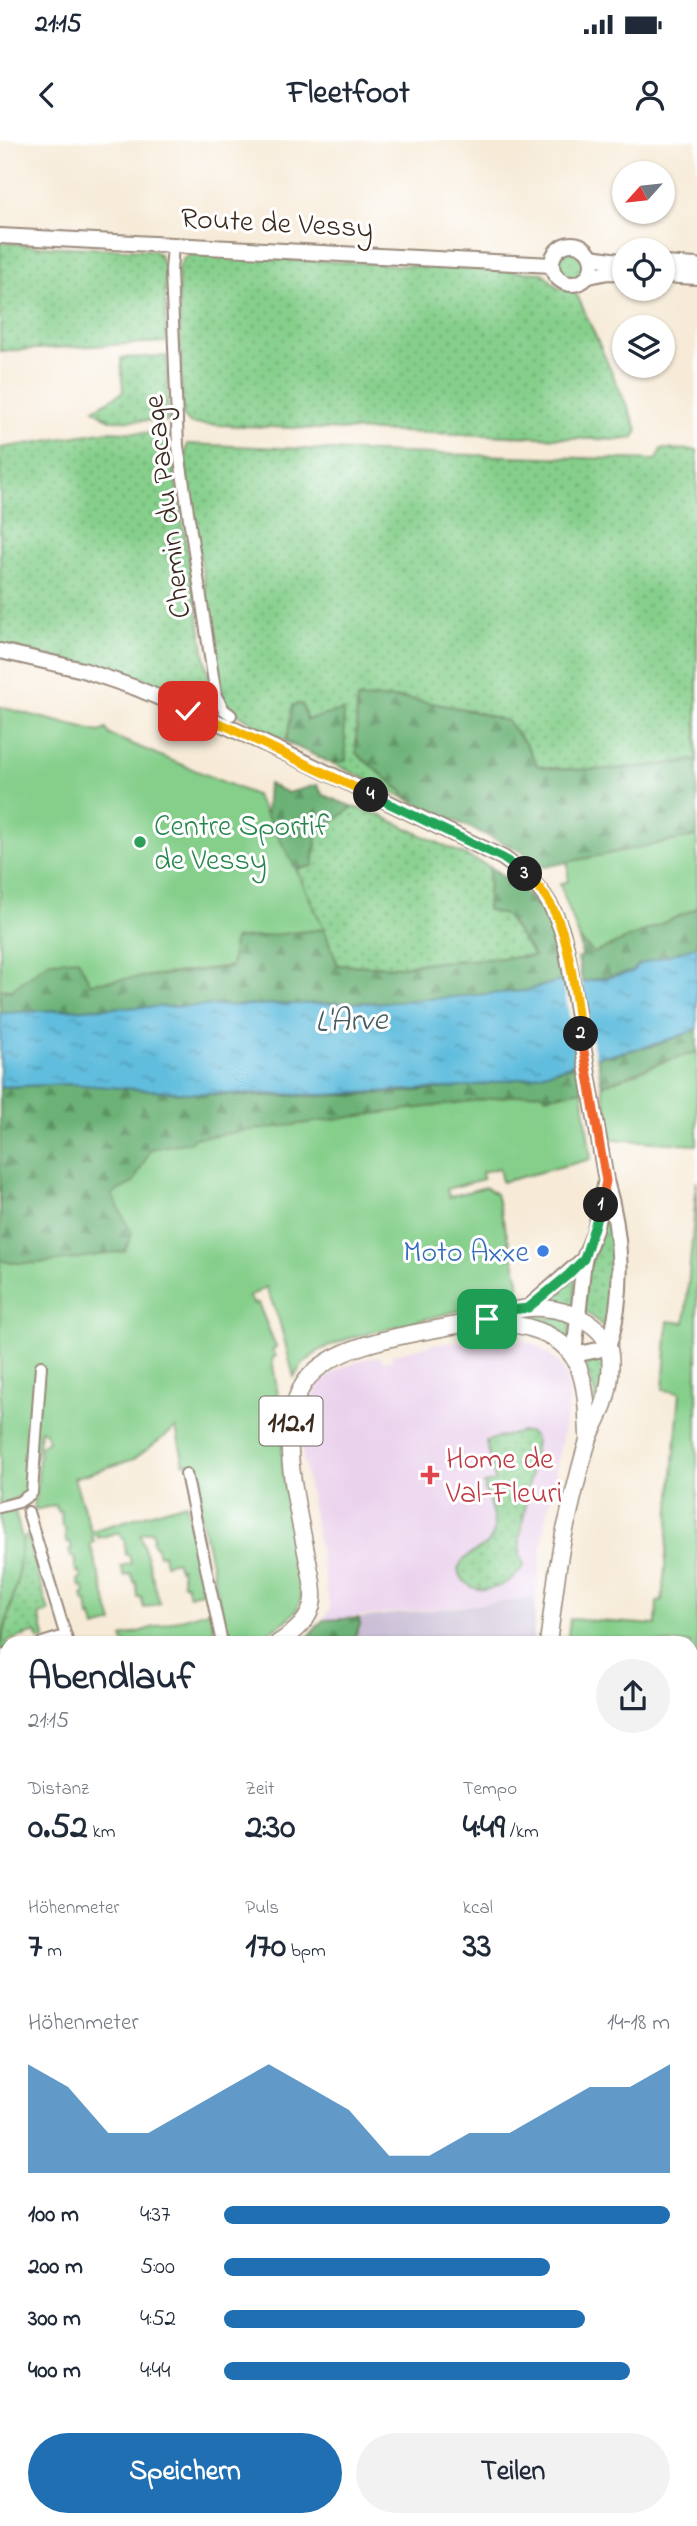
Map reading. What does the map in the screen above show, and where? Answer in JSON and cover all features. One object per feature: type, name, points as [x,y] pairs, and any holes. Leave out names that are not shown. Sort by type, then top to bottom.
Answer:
[{"type":"main road","name":"112.1","points":[[287,1636],[303,1624],[313,1600],[291,1453],[293,1410],[303,1384],[319,1366],[349,1350],[528,1308],[558,1310],[578,1316],[601,1334],[609,1345]]},
{"type":"main road","name":"112.1","points":[[487,1319],[528,1327],[546,1334],[574,1355]]},
{"type":"main road","points":[[549,1636],[564,1534],[588,1439],[603,1410],[609,1383],[609,1345]]},
{"type":"main road","points":[[574,1355],[586,1389],[588,1439]]},
{"type":"street","name":"Route de Vessy","points":[[0,236],[552,265]]},
{"type":"street","points":[[612,260],[591,257],[581,247],[570,244],[556,251],[552,265],[558,279],[567,284],[577,284],[589,276],[612,272]]},
{"type":"street","name":"Chemin du Pacage","points":[[173,245],[171,271],[177,429],[216,695],[224,710],[231,715]]},
{"type":"street","points":[[589,276],[591,257]]},
{"type":"street","points":[[675,264],[697,265]]},
{"type":"street","points":[[675,276],[697,277]]},
{"type":"street","points":[[0,651],[83,670],[136,688],[307,763],[503,858],[530,878],[544,894],[558,921],[566,946],[606,1181],[613,1205],[619,1264],[617,1319],[609,1345],[574,1355],[584,1259],[595,1230],[606,1181]]},
{"type":"street","points":[[528,1308],[584,1259]]},
{"type":"street","points":[[0,1507],[19,1502],[32,1493],[41,1366]]},
{"type":"street","points":[[186,1474],[221,1636]]},
{"type":"street","points":[[28,1512],[65,1636]]},
{"type":"shaded area","name":"Home de Val-Fleuri","points":[[484,1340],[524,1341],[536,1345],[558,1362],[569,1387],[570,1398],[545,1524],[536,1598],[323,1620],[330,1609],[302,1450],[303,1423],[309,1400],[322,1381],[339,1369],[365,1359],[380,1357],[383,1361],[392,1360],[392,1355],[433,1344]]},
{"type":"shaded area","points":[[536,1598],[533,1636],[355,1636],[360,1625],[359,1618]]},
{"type":"green space","points":[[0,242],[34,246],[152,250],[159,254],[165,269],[166,342],[0,351]]},
{"type":"green space","points":[[572,251],[582,255],[586,265],[582,275],[572,279],[562,275],[558,265],[562,255]]},
{"type":"green space","points":[[194,254],[543,273],[558,288],[574,291],[578,297],[638,431],[633,438],[618,440],[191,424],[183,416],[182,402],[178,268],[184,258]]},
{"type":"green space","points":[[167,356],[168,421],[110,420],[94,409],[123,392],[121,358]]},
{"type":"green space","points":[[108,431],[168,434],[212,698],[226,717],[194,707],[101,668],[0,645],[0,448]]},
{"type":"green space","points":[[187,444],[657,460],[661,449],[697,450],[697,760],[596,770],[538,766],[527,746],[507,721],[469,710],[404,698],[357,699],[356,753],[416,803],[259,728],[229,708],[223,698],[185,462]]},
{"type":"green space","points":[[403,698],[469,710],[507,721],[527,746],[538,766],[596,770],[697,760],[697,836],[544,867],[521,851],[416,803],[356,753],[357,699]]},
{"type":"green space","points":[[302,704],[307,720],[343,710],[346,761],[331,763],[286,742],[293,705]]},
{"type":"green space","name":"Centre Sportif de Vessy","points":[[0,707],[99,732],[106,729],[110,735],[255,795],[296,869],[324,929],[234,939],[231,966],[90,983],[78,959],[50,961],[11,990],[0,989]]},
{"type":"green space","points":[[268,784],[288,793],[317,785],[323,795],[353,807],[317,833],[313,866],[296,869],[266,815]]},
{"type":"green space","points":[[353,807],[379,815],[490,867],[487,909],[505,915],[534,956],[421,963],[400,967],[338,965],[296,869],[313,866],[317,833]]},
{"type":"green space","points":[[697,836],[697,908],[594,953],[580,940],[560,884],[568,881],[568,862]]},
{"type":"green space","points":[[490,867],[524,892],[546,916],[554,939],[561,981],[525,991],[393,1002],[103,1008],[0,1013],[0,989],[11,989],[50,961],[78,959],[90,983],[231,967],[234,939],[324,929],[338,965],[400,967],[421,963],[534,956],[505,915],[487,910]]},
{"type":"green space","points":[[697,908],[697,946],[632,972],[582,982],[578,958],[582,957],[580,940],[594,953]]},
{"type":"green space","points":[[697,1029],[697,1052],[660,1063],[602,1086],[597,1057],[614,1056],[654,1046]]},
{"type":"green space","points":[[697,1052],[697,1145],[612,1139],[602,1086],[660,1063]]},
{"type":"green space","points":[[577,1065],[582,1090],[545,1097],[541,1092],[196,1138],[190,1142],[151,1149],[132,1234],[125,1251],[44,1263],[12,1263],[0,1260],[0,1087],[84,1084],[186,1093],[333,1095],[482,1083]]},
{"type":"green space","points":[[582,1090],[591,1159],[502,1182],[499,1168],[482,1172],[483,1179],[447,1189],[449,1197],[485,1187],[496,1194],[519,1280],[517,1291],[508,1298],[347,1339],[320,1350],[303,1364],[294,1377],[279,1320],[266,1287],[249,1297],[254,1304],[258,1303],[276,1347],[272,1350],[276,1356],[272,1359],[282,1419],[283,1475],[302,1579],[300,1600],[293,1614],[260,1636],[227,1636],[195,1489],[198,1475],[189,1463],[184,1464],[176,1428],[134,1459],[74,1478],[91,1531],[186,1503],[205,1591],[189,1595],[186,1584],[183,1584],[181,1568],[179,1569],[176,1561],[165,1564],[163,1554],[159,1555],[154,1546],[152,1531],[140,1534],[160,1603],[144,1608],[141,1597],[138,1598],[136,1582],[131,1574],[124,1576],[121,1566],[131,1563],[129,1555],[126,1555],[124,1539],[119,1532],[98,1538],[97,1534],[92,1536],[94,1542],[90,1544],[113,1623],[95,1628],[92,1616],[89,1617],[87,1601],[84,1602],[82,1595],[85,1593],[83,1586],[80,1587],[78,1580],[81,1579],[79,1571],[76,1572],[74,1557],[71,1557],[70,1542],[66,1542],[61,1511],[58,1512],[55,1505],[36,1510],[33,1501],[36,1499],[40,1446],[48,1441],[45,1432],[41,1430],[28,1490],[24,1495],[0,1504],[0,1260],[12,1263],[43,1263],[125,1251],[132,1234],[112,1194],[133,1183],[151,1149],[190,1142],[195,1138],[541,1092],[546,1097]]},
{"type":"green space","points":[[697,1181],[697,1636],[568,1636],[570,1619],[656,1625],[657,1602],[662,1601],[680,1392],[663,1390],[668,1321],[685,1323]]},
{"type":"green space","points":[[606,1207],[614,1292],[610,1320],[603,1326],[584,1310],[586,1274],[596,1250]]},
{"type":"green space","points":[[576,1273],[574,1307],[543,1300]]},
{"type":"green space","points":[[535,1315],[568,1320],[571,1323],[568,1344],[540,1326]]},
{"type":"green space","points":[[602,1357],[603,1378],[594,1412],[595,1394],[585,1365],[588,1361]]},
{"type":"green space","points":[[521,1432],[534,1436],[536,1442],[520,1538],[520,1554],[524,1565],[509,1581],[500,1586],[490,1589],[471,1587],[458,1570],[465,1559],[486,1545],[494,1529],[484,1484],[495,1481],[486,1441]]},
{"type":"green space","points":[[14,1508],[22,1538],[17,1582],[2,1636],[0,1636],[0,1512]]},
{"type":"green space","points":[[27,1536],[49,1612],[39,1615],[45,1636],[37,1636],[36,1632],[24,1636],[4,1636],[17,1582],[22,1538]]},
{"type":"green space","points":[[210,1610],[216,1636],[125,1636]]},
{"type":"green space","points":[[359,1618],[360,1625],[355,1636],[309,1636],[323,1620]]},
{"type":"water","name":"L'Arve","points":[[697,946],[697,1029],[653,1045],[603,1055],[531,1077],[464,1087],[324,1095],[188,1093],[69,1084],[0,1087],[0,1013],[103,1008],[393,1002],[525,991],[561,981],[582,982],[632,972],[638,965]]},
{"type":"pier","points":[[562,977],[581,979],[596,1061],[579,1067]]},
{"type":"place","name":"Centre Sportif de Vessy","points":[[140,842]]},
{"type":"place","name":"Moto Axxe","points":[[543,1251]]},
{"type":"place","name":"Home de Val-Fleuri","points":[[430,1475]]},
{"type":"route","points":[[188,711],[307,763],[503,858],[530,878],[555,912],[566,946],[606,1181],[595,1230],[584,1259],[528,1308],[511,1310],[487,1319]]}]
